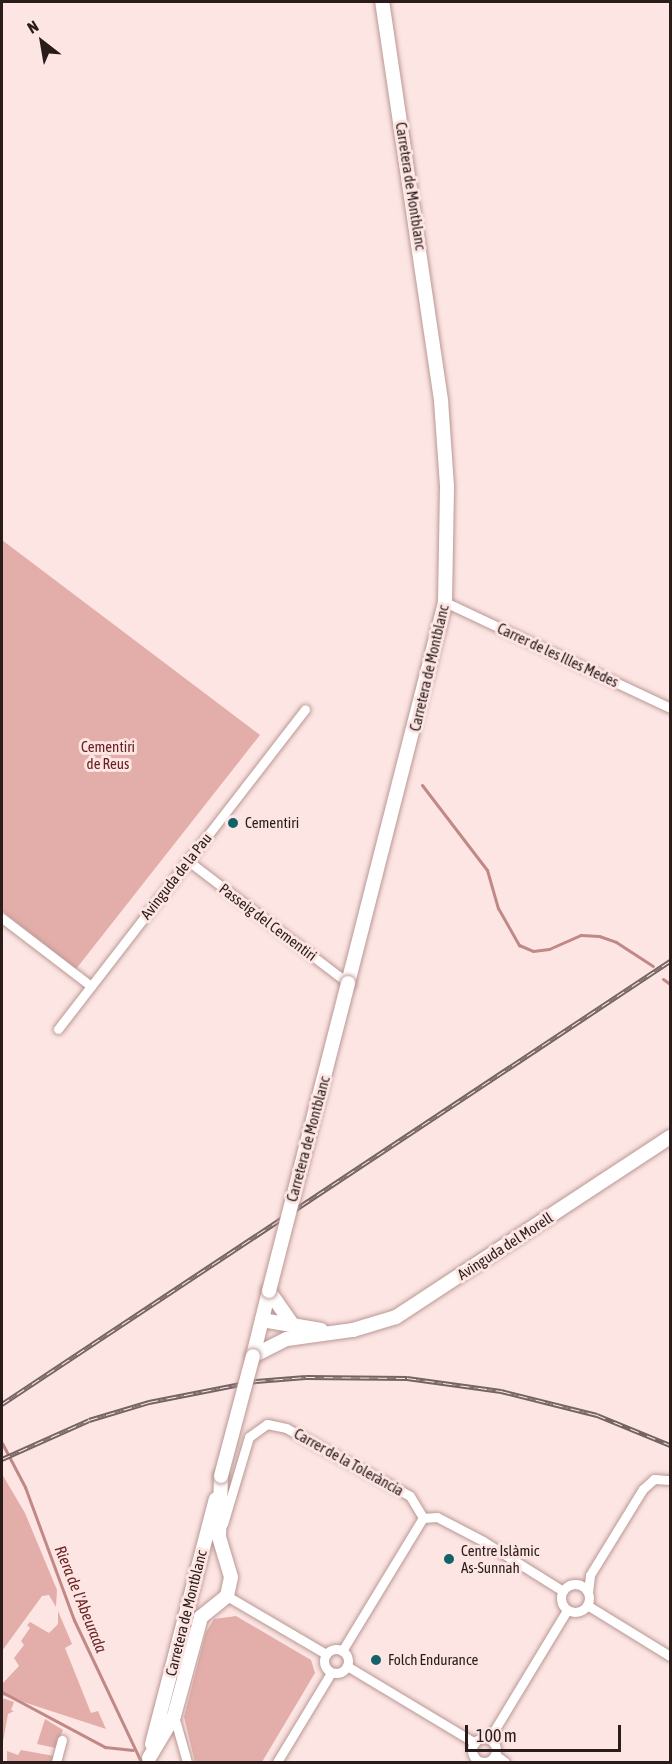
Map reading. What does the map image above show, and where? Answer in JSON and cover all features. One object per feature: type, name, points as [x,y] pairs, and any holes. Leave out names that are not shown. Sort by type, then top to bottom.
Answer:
[{"type":"street","name":"Carretera de Montblanc","points":[[148,1760],[445,602],[447,486],[441,400],[382,2]]},
{"type":"street","name":"Carrer de les Illes Medes","points":[[445,602],[670,708]]},
{"type":"street","name":"Avinguda de la Pau","points":[[58,1029],[305,709]]},
{"type":"street","name":"Passeig del Cementiri","points":[[187,860],[348,983]]},
{"type":"street","points":[[2,918],[91,986]]},
{"type":"street","name":"Avinguda del Morell","points":[[253,1356],[287,1339],[375,1326],[396,1317],[670,1137]]},
{"type":"street","points":[[269,1291],[291,1323]]},
{"type":"street","points":[[261,1322],[291,1323],[329,1332]]},
{"type":"street","points":[[261,1322],[287,1339]]},
{"type":"street","name":"Carrer de la Tolerància","points":[[219,1537],[249,1437],[267,1424],[286,1428],[410,1496],[423,1518]]},
{"type":"street","points":[[148,1760],[174,1716],[201,1617],[227,1596],[231,1577],[219,1537],[221,1476]]},
{"type":"street","points":[[563,1591],[561,1601],[567,1610],[578,1612],[587,1605],[590,1575],[643,1489],[654,1479],[670,1480]]},
{"type":"street","points":[[342,1651],[423,1518],[437,1518],[483,1541],[563,1591]]},
{"type":"street","points":[[563,1591],[576,1584],[588,1592]]},
{"type":"street","points":[[227,1596],[326,1654]]},
{"type":"street","points":[[587,1605],[670,1656]]},
{"type":"street","points":[[347,1666],[475,1743],[489,1739],[567,1610]]},
{"type":"street","points":[[326,1654],[335,1649],[342,1651],[348,1658],[347,1666],[342,1672],[331,1673]]},
{"type":"street","points":[[326,1654],[325,1666],[331,1673]]},
{"type":"street","points":[[277,1762],[331,1673]]},
{"type":"street","points":[[174,1716],[187,1762]]},
{"type":"street","points":[[489,1739],[495,1744],[495,1755]]},
{"type":"street","points":[[56,1762],[62,1740]]},
{"type":"street","points":[[475,1743],[473,1754],[481,1762],[495,1755]]},
{"type":"street","points":[[495,1755],[505,1762]]},
{"type":"green space","name":"Cementiri de Reus","points":[[2,540],[260,735],[76,969],[2,911]]},
{"type":"green space","points":[[2,1474],[25,1513],[57,1590],[56,1607],[49,1595],[42,1596],[2,1651]]},
{"type":"green space","points":[[58,1611],[72,1644],[65,1648],[91,1713],[98,1711],[106,1729],[2,1695],[2,1684],[19,1666],[14,1658],[24,1645],[21,1641],[30,1628],[27,1625],[30,1622],[49,1633],[58,1624]]},
{"type":"green space","points":[[236,1616],[311,1660],[315,1673],[262,1762],[195,1762],[184,1717],[206,1632],[214,1619]]},
{"type":"green space","points":[[2,1698],[14,1702],[11,1710],[14,1711],[8,1714],[2,1747]]},
{"type":"green space","points":[[45,1719],[63,1730],[56,1748],[37,1744]]},
{"type":"green space","points":[[21,1750],[54,1756],[52,1762],[7,1762],[7,1751],[18,1755]]},
{"type":"waterway","points":[[422,785],[487,870],[498,908],[519,945],[533,951],[549,949],[581,935],[599,936],[616,942],[653,966]]},
{"type":"waterway","points":[[663,979],[670,984]]},
{"type":"waterway","name":"Riera de l'Abeurada","points":[[2,1443],[25,1487],[74,1620],[141,1762]]},
{"type":"waterway","points":[[2,1692],[105,1747],[133,1750]]},
{"type":"railway","points":[[2,1404],[670,961]]},
{"type":"railway","points":[[2,1459],[89,1420],[149,1402],[256,1381],[306,1377],[407,1378],[501,1391],[597,1415],[670,1445]]},
{"type":"place","name":"Cementiri","points":[[233,823]]},
{"type":"place","name":"Centre Islàmic As-Sunnah","points":[[449,1559]]},
{"type":"place","name":"Folch Endurance","points":[[376,1660]]}]
